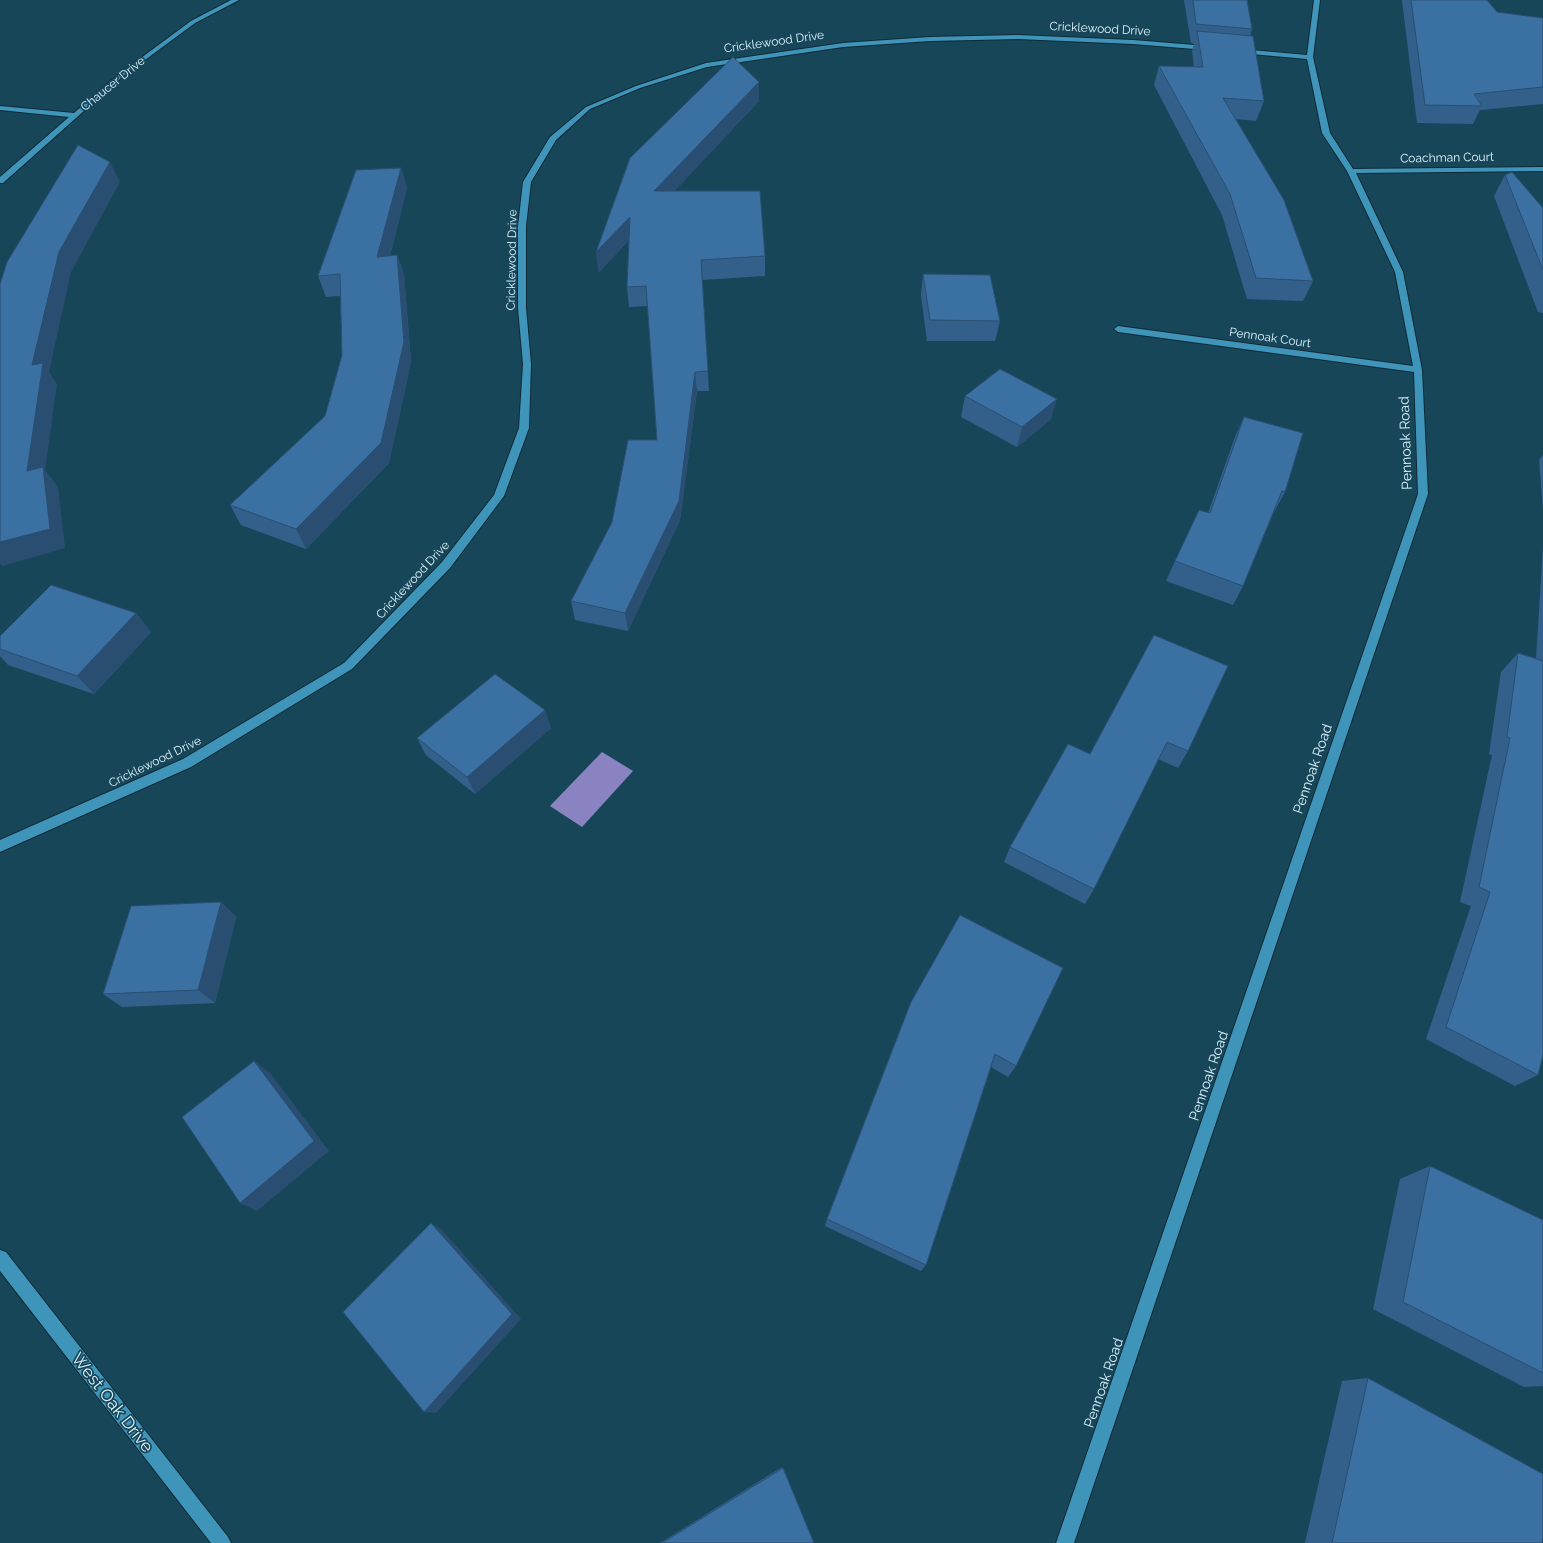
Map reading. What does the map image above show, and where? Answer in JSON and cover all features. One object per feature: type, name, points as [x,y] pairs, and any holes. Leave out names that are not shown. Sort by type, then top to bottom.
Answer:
[{"type":"street","name":"Chaucer Drive","points":[[0,181],[120,76],[193,22],[236,0]]},
{"type":"street","name":"Pennoak Road","points":[[1065,1543],[1423,494],[1418,370],[1400,272],[1351,171],[1326,133],[1310,57],[1317,0]]},
{"type":"street","name":"Cricklewood Drive","points":[[0,846],[187,763],[348,666],[446,564],[499,496],[524,428],[527,364],[522,308],[522,226],[527,182],[554,139],[588,108],[638,87],[706,65],[843,45],[930,39],[1018,37],[1133,42],[1218,49]]},
{"type":"street","points":[[1233,51],[1310,57]]},
{"type":"street","points":[[0,108],[74,115]]},
{"type":"street","name":"Coachman Court","points":[[1351,171],[1543,168]]},
{"type":"street","name":"Pennoak Court","points":[[1118,329],[1418,370]]},
{"type":"street","name":"West Oak Drive","points":[[1,1262],[222,1543]]},
{"type":"shaded area","points":[[602,752],[633,771],[582,827],[550,806]]},
{"type":"building","points":[[1193,0],[1247,0],[1252,29],[1196,24]]},
{"type":"building","points":[[1411,0],[1487,0],[1497,12],[1543,18],[1543,87],[1474,94],[1482,106],[1425,105]]},
{"type":"building","points":[[1197,31],[1253,36],[1264,101],[1223,98],[1284,200],[1313,281],[1256,278],[1230,194],[1159,66],[1203,67]]},
{"type":"building","points":[[733,57],[759,82],[654,191],[760,191],[765,256],[701,260],[708,371],[695,372],[679,501],[625,613],[571,601],[612,522],[628,440],[657,440],[646,286],[627,287],[630,217],[596,252],[630,158]]},
{"type":"building","points":[[78,145],[110,162],[59,252],[32,365],[43,363],[27,471],[43,467],[50,529],[0,542],[0,284],[7,262]]},
{"type":"building","points":[[401,168],[377,257],[397,255],[404,342],[381,443],[296,529],[230,505],[325,416],[342,355],[340,274],[318,276],[356,170]]},
{"type":"building","points":[[1512,172],[1543,208],[1543,270],[1505,175]]},
{"type":"building","points":[[923,274],[990,275],[1000,321],[930,320]]},
{"type":"building","points":[[1000,369],[1057,399],[1022,427],[965,396]]},
{"type":"building","points":[[1244,417],[1303,433],[1285,492],[1282,491],[1243,586],[1175,561],[1199,510],[1210,513]]},
{"type":"building","points":[[51,585],[136,613],[77,676],[0,649],[0,636]]},
{"type":"building","points":[[1154,635],[1228,666],[1188,751],[1167,742],[1094,889],[1010,847],[1068,744],[1090,754]]},
{"type":"building","points":[[1518,653],[1543,661],[1543,1055],[1538,1075],[1446,1027],[1490,892],[1479,887],[1510,738],[1507,737]]},
{"type":"building","points":[[495,674],[545,710],[467,777],[417,738]]},
{"type":"building","points":[[221,902],[198,990],[103,994],[131,906]]},
{"type":"building","points":[[960,915],[1063,968],[1016,1066],[995,1054],[926,1265],[827,1219],[911,1002]]},
{"type":"building","points":[[254,1061],[314,1141],[240,1203],[182,1117]]},
{"type":"building","points":[[1430,1166],[1543,1220],[1543,1373],[1403,1302]]},
{"type":"building","points":[[431,1223],[512,1314],[424,1412],[343,1312]]},
{"type":"building","points":[[1368,1378],[1543,1474],[1542,1543],[1332,1543]]},
{"type":"building","points":[[783,1468],[814,1543],[662,1543]]}]
